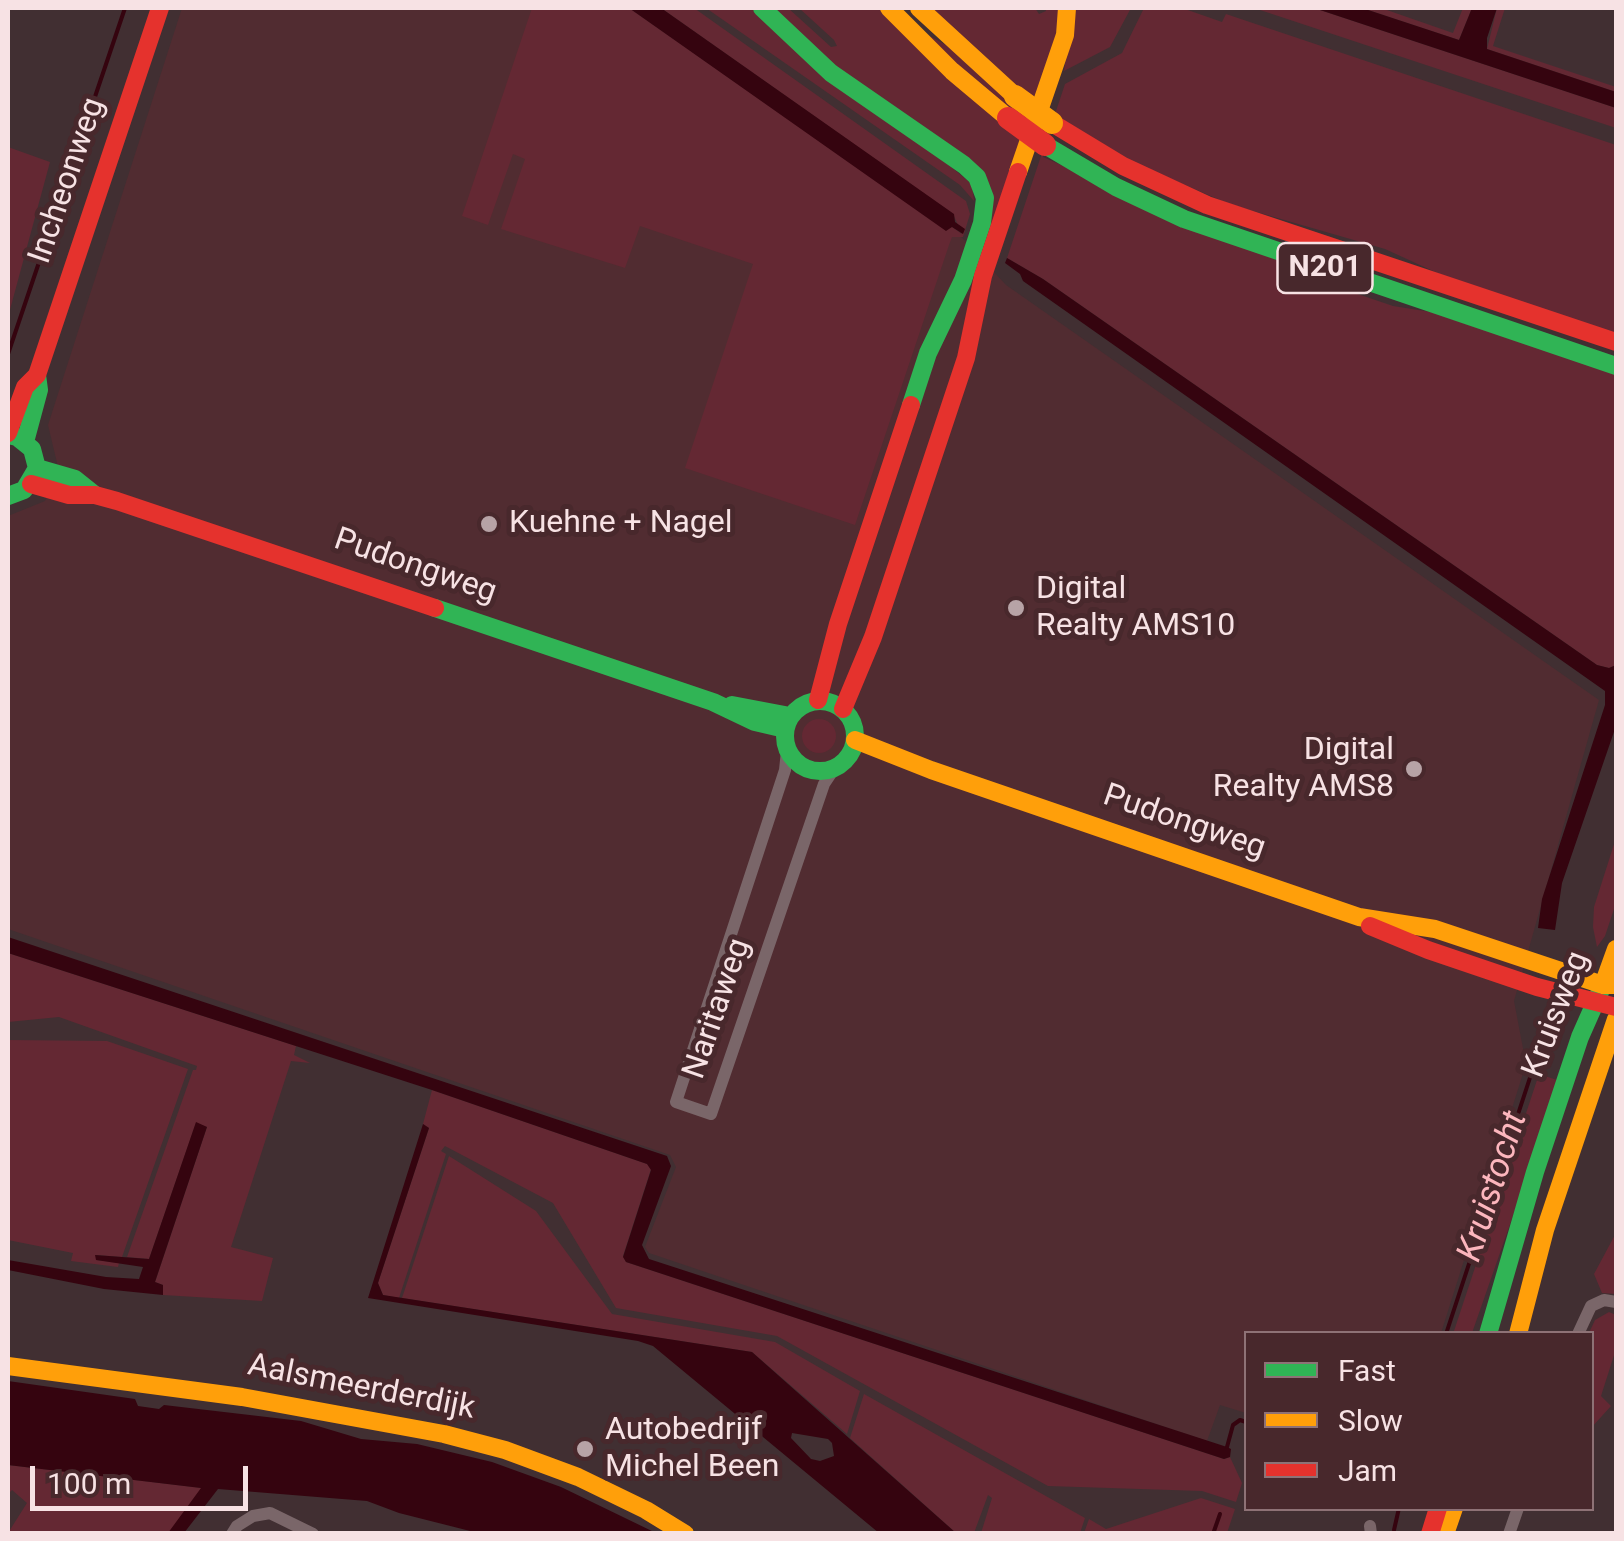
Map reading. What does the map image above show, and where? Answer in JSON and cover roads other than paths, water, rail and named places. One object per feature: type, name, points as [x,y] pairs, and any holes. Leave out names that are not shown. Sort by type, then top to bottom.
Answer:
[{"type":"main road","name":"Incheonweg","points":[[13,436],[39,390],[37,375],[160,8]]},
{"type":"main road","points":[[762,8],[830,73],[974,174],[984,192],[985,210],[973,249],[961,285],[928,353],[838,624],[818,700]]},
{"type":"main road","name":"N201","points":[[890,8],[942,62],[1012,107],[1116,187],[1184,219],[1616,366]]},
{"type":"main road","name":"N201","points":[[919,8],[1012,107]]},
{"type":"main road","points":[[844,709],[852,681],[873,637],[966,358],[984,276],[1064,35],[1066,8]]},
{"type":"main road","name":"N201","points":[[1049,134],[1207,205],[1616,342]]},
{"type":"main road","points":[[8,496],[24,490],[34,476],[32,449],[13,436]]},
{"type":"main road","name":"Pudongweg","points":[[34,476],[69,495],[96,495],[713,702],[787,732]]},
{"type":"main road","points":[[818,700],[844,709],[850,718],[847,754],[812,771],[793,760],[787,732],[797,708],[818,700]]},
{"type":"main road","name":"Pudongweg","points":[[847,754],[931,770],[1358,917],[1435,928],[1607,995]]},
{"type":"main road","name":"Kruisweg","points":[[1489,1331],[1536,1172],[1607,995],[1616,949]]},
{"type":"main road","name":"Kruisweg","points":[[1519,1331],[1551,1213],[1616,1019]]},
{"type":"main road","name":"Aalsmeerderdijk","points":[[8,1366],[242,1397],[459,1438],[506,1450],[578,1477],[685,1534]]},
{"type":"street","name":"Naritaweg","points":[[787,732],[786,770],[676,1102],[711,1114],[824,784],[847,754]]},
{"type":"street","points":[[1579,1331],[1586,1313],[1600,1301],[1616,1302]]},
{"type":"street","points":[[232,1534],[236,1526],[253,1516],[270,1513],[313,1534]]},
{"type":"waterway","points":[[8,354],[125,8]]},
{"type":"waterway","name":"Kruistocht","points":[[1447,1331],[1542,1041]]},
{"type":"waterway","points":[[1227,1447],[1233,1425],[1244,1421]]},
{"type":"waterway","name":"Kruistocht","points":[[1394,1530],[1398,1511]]},
{"type":"waterway","points":[[1213,1534],[1220,1514]]},
{"type":"place","name":"Kuehne + Nagel","points":[[489,524]]},
{"type":"place","name":"Digital Realty AMS10","points":[[1016,608]]},
{"type":"place","name":"Digital Realty AMS8","points":[[1414,769]]},
{"type":"place","name":"Autobedrijf Michel Been","points":[[585,1449]]}]
